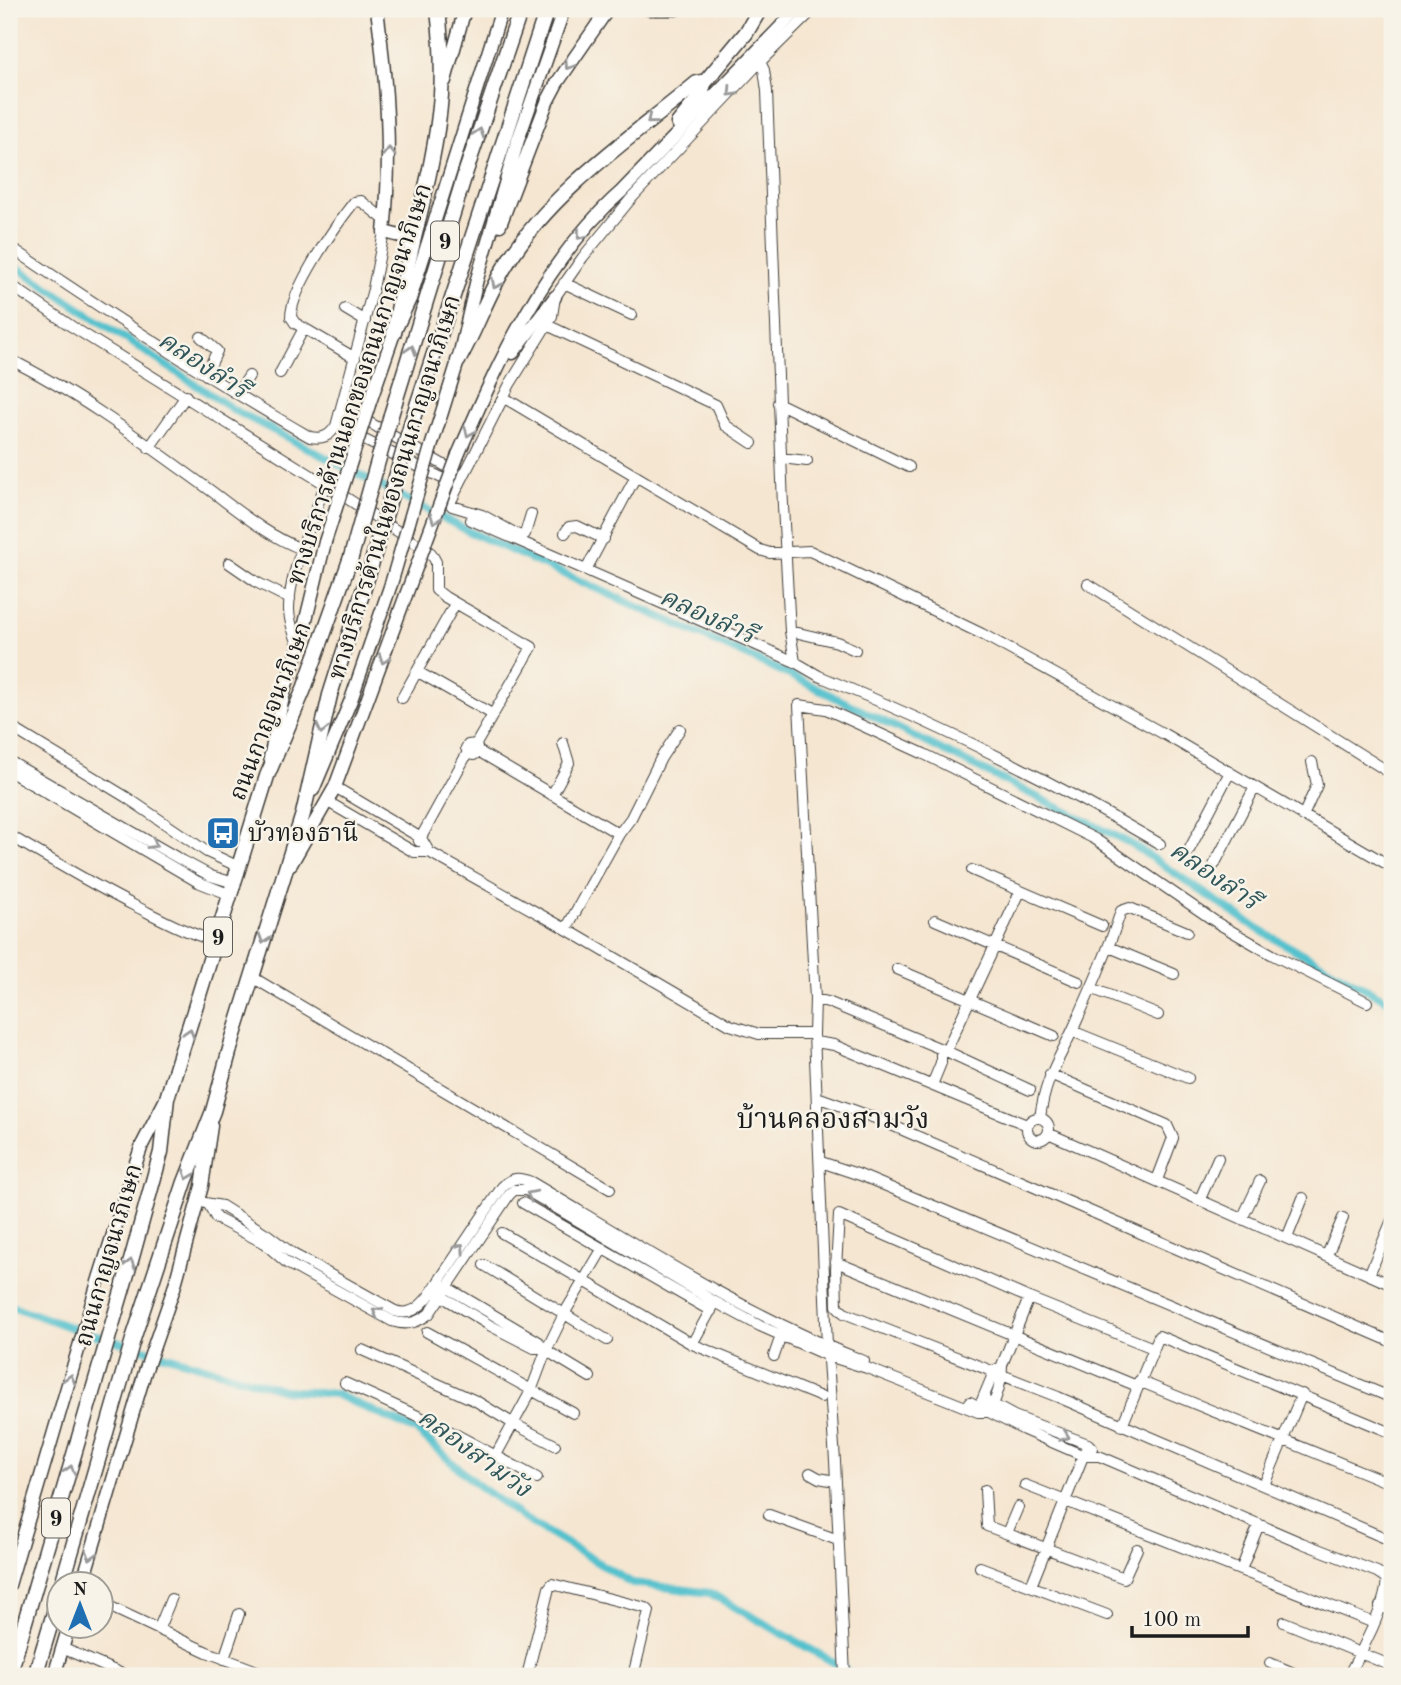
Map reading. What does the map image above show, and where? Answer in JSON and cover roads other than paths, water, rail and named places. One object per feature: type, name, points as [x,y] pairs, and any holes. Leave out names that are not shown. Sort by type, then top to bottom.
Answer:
[{"type":"highway","points":[[394,332],[432,154],[441,95],[438,9]]},
{"type":"highway","name":"ถนนกาญจนาภิเษก","points":[[9,1676],[161,1152],[167,1098],[267,776],[304,689],[351,556],[391,415],[521,9]]},
{"type":"highway","name":"ถนนกาญจนาภิเษก","points":[[66,1570],[134,1336],[185,1182],[213,1111],[285,874],[303,814],[330,695],[370,569],[412,421],[547,9]]},
{"type":"highway","points":[[458,361],[474,333],[495,282],[529,233],[558,201],[604,159],[697,83],[706,81],[746,33],[760,9]]},
{"type":"highway","points":[[35,1676],[46,1639]]},
{"type":"main road","points":[[377,9],[389,110],[390,153],[385,226],[412,239]]},
{"type":"main road","points":[[441,95],[465,9]]},
{"type":"main road","name":"ทางบริการด้านนอกของถนนกาญจนาภิเษก","points":[[267,776],[285,688],[299,648],[325,542],[394,332],[410,299],[502,9]]},
{"type":"main road","name":"ทางบริการด้านในของถนนกาญจนาภิเษก","points":[[303,814],[351,700],[391,584],[458,361],[518,140],[564,9]]},
{"type":"main road","points":[[487,250],[506,211],[547,102],[608,9]]},
{"type":"main road","points":[[649,9],[676,9]]},
{"type":"main road","points":[[604,207],[798,9]]},
{"type":"main road","points":[[285,874],[335,787],[458,455],[490,382],[532,305],[568,251],[630,171],[677,123],[703,91],[706,81]]},
{"type":"main road","points":[[490,382],[555,297]]},
{"type":"main road","points":[[9,1586],[142,1145],[167,1098]]},
{"type":"main road","points":[[86,1570],[145,1372],[204,1203],[213,1111]]},
{"type":"main road","points":[[54,1676],[65,1640]]},
{"type":"street","points":[[531,514],[525,534],[516,534],[482,515],[450,505],[503,397],[552,316],[555,297],[630,200],[760,62],[814,9]]},
{"type":"street","points":[[760,62],[767,91],[778,403],[787,459],[790,631],[795,662]]},
{"type":"street","points":[[9,246],[138,333],[237,394],[310,437],[324,438],[330,435],[336,426],[342,407],[365,321],[385,226],[361,201],[351,205],[307,272],[296,296],[291,317],[304,328],[355,358]]},
{"type":"street","points":[[564,283],[632,315]]},
{"type":"street","points":[[9,284],[431,554],[436,562],[436,590],[455,604],[532,647],[414,852]]},
{"type":"street","points":[[345,309],[365,321]]},
{"type":"street","points":[[547,325],[716,405],[725,425],[752,443]]},
{"type":"street","points":[[280,373],[304,328]]},
{"type":"street","points":[[201,337],[218,351],[206,375]]},
{"type":"street","points":[[9,359],[74,396],[239,513],[278,539],[302,550]]},
{"type":"street","points":[[237,394],[249,376]]},
{"type":"street","points":[[149,448],[186,396]]},
{"type":"street","points":[[503,397],[760,550],[769,553],[803,550],[820,555],[982,634],[1230,772],[1392,867]]},
{"type":"street","points":[[778,403],[909,467]]},
{"type":"street","points":[[342,407],[460,480]]},
{"type":"street","points":[[336,426],[460,480]]},
{"type":"street","points":[[787,459],[807,461]]},
{"type":"street","points":[[586,570],[636,476]]},
{"type":"street","points":[[299,648],[290,621],[290,598],[319,480]]},
{"type":"street","points":[[471,520],[795,662],[819,676],[979,747],[1100,809],[1160,844]]},
{"type":"street","points":[[565,533],[569,527],[577,526],[604,539]]},
{"type":"street","points":[[229,563],[258,583],[290,598]]},
{"type":"street","points":[[1088,584],[1392,774]]},
{"type":"street","points":[[402,698],[455,604]]},
{"type":"street","points":[[790,631],[837,642],[855,650]]},
{"type":"street","points":[[418,672],[492,715]]},
{"type":"street","points":[[845,1676],[827,1351],[815,999],[799,705],[826,709],[1095,839],[1219,924],[1273,955],[1367,1002]]},
{"type":"street","points":[[9,726],[126,797],[207,852],[239,867]]},
{"type":"street","points":[[566,929],[619,834],[631,818],[661,758],[680,729]]},
{"type":"street","points":[[552,795],[569,763],[563,743]]},
{"type":"street","points":[[474,749],[619,834]]},
{"type":"street","points":[[9,761],[232,889]]},
{"type":"street","points":[[1303,816],[1317,785],[1312,762]]},
{"type":"street","points":[[9,771],[198,882],[232,889]]},
{"type":"street","points":[[1188,852],[1230,772]]},
{"type":"street","points":[[335,787],[421,838],[429,852]]},
{"type":"street","points":[[1214,865],[1255,787]]},
{"type":"street","points":[[328,802],[414,852],[429,852],[730,1025],[759,1034],[815,1038],[1027,1125]]},
{"type":"street","points":[[378,831],[384,816]]},
{"type":"street","points":[[9,835],[93,884],[175,926],[217,941]]},
{"type":"street","points":[[972,870],[1102,926]]},
{"type":"street","points":[[932,1085],[942,1054],[972,999],[1020,892]]},
{"type":"street","points":[[1040,1118],[1050,1074],[1109,947],[1121,911],[1130,908],[1187,932]]},
{"type":"street","points":[[934,919],[1079,982]]},
{"type":"street","points":[[1109,947],[1174,974]]},
{"type":"street","points":[[897,969],[1054,1036]]},
{"type":"street","points":[[252,977],[610,1189]]},
{"type":"street","points":[[1091,988],[1158,1015]]},
{"type":"street","points":[[815,999],[946,1051],[1030,1090]]},
{"type":"street","points":[[1072,1031],[1188,1078]]},
{"type":"street","points":[[1050,1074],[1167,1125],[1173,1138],[1157,1180]]},
{"type":"street","points":[[817,1097],[875,1118],[1392,1342]]},
{"type":"street","points":[[1040,1118],[1047,1124],[1048,1133],[1041,1139],[1031,1138],[1027,1125],[1032,1119],[1040,1118]]},
{"type":"street","points":[[1048,1133],[1392,1285]]},
{"type":"street","points":[[1200,1199],[1218,1158]]},
{"type":"street","points":[[821,1161],[839,1166],[1392,1398]]},
{"type":"street","points":[[204,1203],[222,1206],[287,1263],[302,1265],[401,1313],[407,1313],[422,1305],[439,1289],[502,1187],[509,1180],[518,1178],[531,1182],[715,1302]]},
{"type":"street","points":[[1242,1219],[1260,1181]]},
{"type":"street","points":[[1287,1238],[1303,1198]]},
{"type":"street","points":[[523,1203],[603,1248],[715,1302],[867,1368],[978,1412],[991,1409]]},
{"type":"street","points":[[1153,1348],[1029,1298],[839,1214],[836,1262],[838,1309],[895,1334],[999,1371],[1392,1541]]},
{"type":"street","points":[[1328,1255],[1343,1218]]},
{"type":"street","points":[[1369,1275],[1392,1220]]},
{"type":"street","points":[[502,1233],[692,1344],[821,1397]]},
{"type":"street","points":[[496,1455],[531,1391],[544,1350],[603,1248]]},
{"type":"street","points":[[836,1262],[1014,1336],[1283,1439],[1392,1485]]},
{"type":"street","points":[[484,1265],[607,1340]]},
{"type":"street","points":[[439,1289],[539,1342],[544,1350],[590,1377]]},
{"type":"street","points":[[980,1403],[999,1371],[1029,1298]]},
{"type":"street","points":[[692,1344],[715,1302]]},
{"type":"street","points":[[774,1356],[782,1331]]},
{"type":"street","points":[[428,1332],[573,1413]]},
{"type":"street","points":[[1122,1426],[1157,1339],[1164,1337],[1392,1433]]},
{"type":"street","points":[[362,1350],[476,1401],[555,1445]]},
{"type":"street","points":[[827,1351],[980,1403],[1084,1456],[1099,1456],[1377,1572],[1386,1578],[1387,1585],[1374,1623],[1348,1676]]},
{"type":"street","points":[[991,1409],[999,1371]]},
{"type":"street","points":[[345,1383],[442,1427],[537,1478]]},
{"type":"street","points":[[1264,1485],[1302,1394]]},
{"type":"street","points":[[1013,1420],[1088,1444],[1099,1456]]},
{"type":"street","points":[[1031,1586],[1088,1444]]},
{"type":"street","points":[[810,1473],[835,1481]]},
{"type":"street","points":[[1025,1485],[1374,1623]]},
{"type":"street","points":[[985,1490],[986,1526],[1124,1578],[1138,1549]]},
{"type":"street","points":[[1007,1533],[1018,1507]]},
{"type":"street","points":[[769,1515],[838,1540]]},
{"type":"street","points":[[1241,1570],[1259,1524]]},
{"type":"street","points":[[979,1567],[1107,1615]]},
{"type":"street","points":[[527,1676],[552,1584],[649,1611],[633,1676]]},
{"type":"street","points":[[159,1628],[171,1599]]},
{"type":"street","points":[[1380,1606],[1392,1611]]},
{"type":"street","points":[[116,1609],[224,1659],[270,1676]]},
{"type":"street","points":[[224,1659],[239,1614]]},
{"type":"street","points":[[1284,1622],[1392,1666]]},
{"type":"street","points":[[62,1648],[127,1676]]},
{"type":"street","points":[[1270,1663],[1301,1676]]},
{"type":"waterway","name":"คลองลำรี","points":[[9,262],[234,410],[470,532],[792,676],[1130,843],[1261,931],[1392,1003]]},
{"type":"waterway","name":"คลองสามวัง","points":[[9,1305],[72,1328],[284,1390],[335,1394],[417,1431],[475,1483],[523,1518],[632,1583],[710,1593],[842,1667],[851,1676]]},
{"type":"place","name":"บัวทองธานี","points":[[223,833]]},
{"type":"district","name":"บ้านคลองสามวัง","points":[[833,1118]]}]
